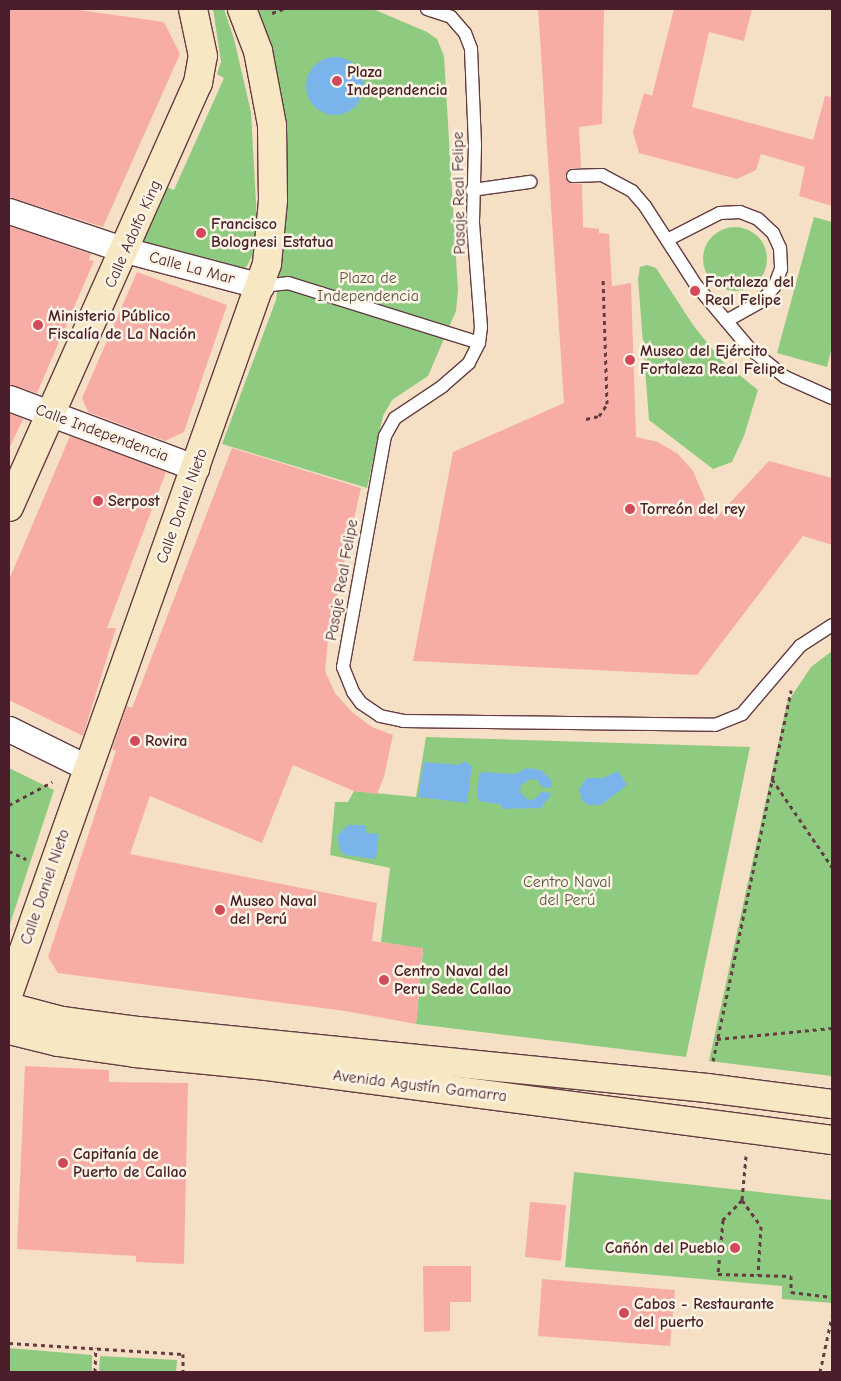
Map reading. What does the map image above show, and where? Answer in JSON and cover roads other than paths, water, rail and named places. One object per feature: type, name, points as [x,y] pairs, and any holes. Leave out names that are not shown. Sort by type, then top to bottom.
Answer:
[{"type":"main road","name":"Calle Adolfo King","points":[[9,507],[52,416],[198,83],[203,56],[193,9]]},
{"type":"main road","name":"Calle Daniel Nieto","points":[[9,992],[86,768],[261,286],[271,228],[272,125],[258,51],[242,9]]},
{"type":"main road","name":"Avenida Agustín Gamarra","points":[[9,1006],[62,1021],[139,1031],[707,1088],[832,1104]]},
{"type":"main road","name":"Avenida Agustín Gamarra","points":[[9,1030],[58,1042],[748,1126],[832,1140]]},
{"type":"street","name":"Calle La Mar","points":[[9,211],[125,250],[261,286]]},
{"type":"street","name":"Calle Independencia","points":[[9,398],[52,416],[196,468]]},
{"type":"street","points":[[9,729],[86,768]]},
{"type":"lane","name":"Pasaje Real Felipe","points":[[427,9],[451,17],[465,32],[471,50],[475,145],[472,190],[481,327],[479,343],[469,363],[443,386],[395,418],[385,436],[343,667],[346,680],[361,703],[380,716],[403,721],[715,725],[742,714],[800,646],[832,625]]},
{"type":"lane","points":[[573,176],[602,175],[632,191],[696,285],[749,348],[785,377],[832,398]]},
{"type":"lane","points":[[472,190],[530,182]]},
{"type":"lane","points":[[667,240],[720,213],[740,212],[758,219],[773,233],[780,248],[781,269],[774,287],[762,301],[726,321]]},
{"type":"lane","points":[[261,286],[288,283],[479,343]]},
{"type":"water","points":[[335,57],[346,59],[359,70],[364,86],[362,97],[351,110],[335,115],[324,113],[311,102],[306,86],[308,75],[319,62]]},
{"type":"water","points":[[464,761],[472,766],[467,803],[418,797],[424,762],[460,765]]},
{"type":"water","points":[[527,768],[541,770],[551,780],[552,788],[542,787],[537,780],[531,779],[521,785],[520,792],[528,800],[535,799],[541,792],[552,793],[541,808],[502,809],[502,805],[480,801],[477,797],[479,775],[483,772],[515,774]]},
{"type":"water","points":[[618,771],[627,785],[601,805],[588,805],[582,800],[579,789],[587,778],[603,778]]},
{"type":"water","points":[[348,825],[366,825],[366,833],[379,834],[376,859],[345,855],[340,850],[337,836]]},
{"type":"place","name":"Plaza Independencia","points":[[337,81]]},
{"type":"place","name":"Francisco Bolognesi Estatua","points":[[201,233]]},
{"type":"place","name":"Fortaleza del Real Felipe","points":[[695,291]]},
{"type":"place","name":"Ministerio Público Fiscalía de La Nación","points":[[38,325]]},
{"type":"place","name":"Museo del Ejército Fortaleza Real Felipe","points":[[630,360]]},
{"type":"place","name":"Serpost","points":[[98,501]]},
{"type":"place","name":"Torreón del rey","points":[[630,509]]},
{"type":"place","name":"Rovira","points":[[135,741]]},
{"type":"place","name":"Museo Naval del Perú","points":[[220,910]]},
{"type":"place","name":"Centro Naval del Peru Sede Callao","points":[[384,980]]},
{"type":"place","name":"Capitanía de Puerto de Callao","points":[[63,1163]]},
{"type":"place","name":"Cañón del Pueblo","points":[[735,1248]]},
{"type":"place","name":"Cabos - Restaurante del puerto","points":[[624,1313]]},
{"type":"park label","name":"Plaza de Independencia","points":[[368,287]]},
{"type":"park label","name":"Centro Naval del Perú","points":[[567,891]]}]
